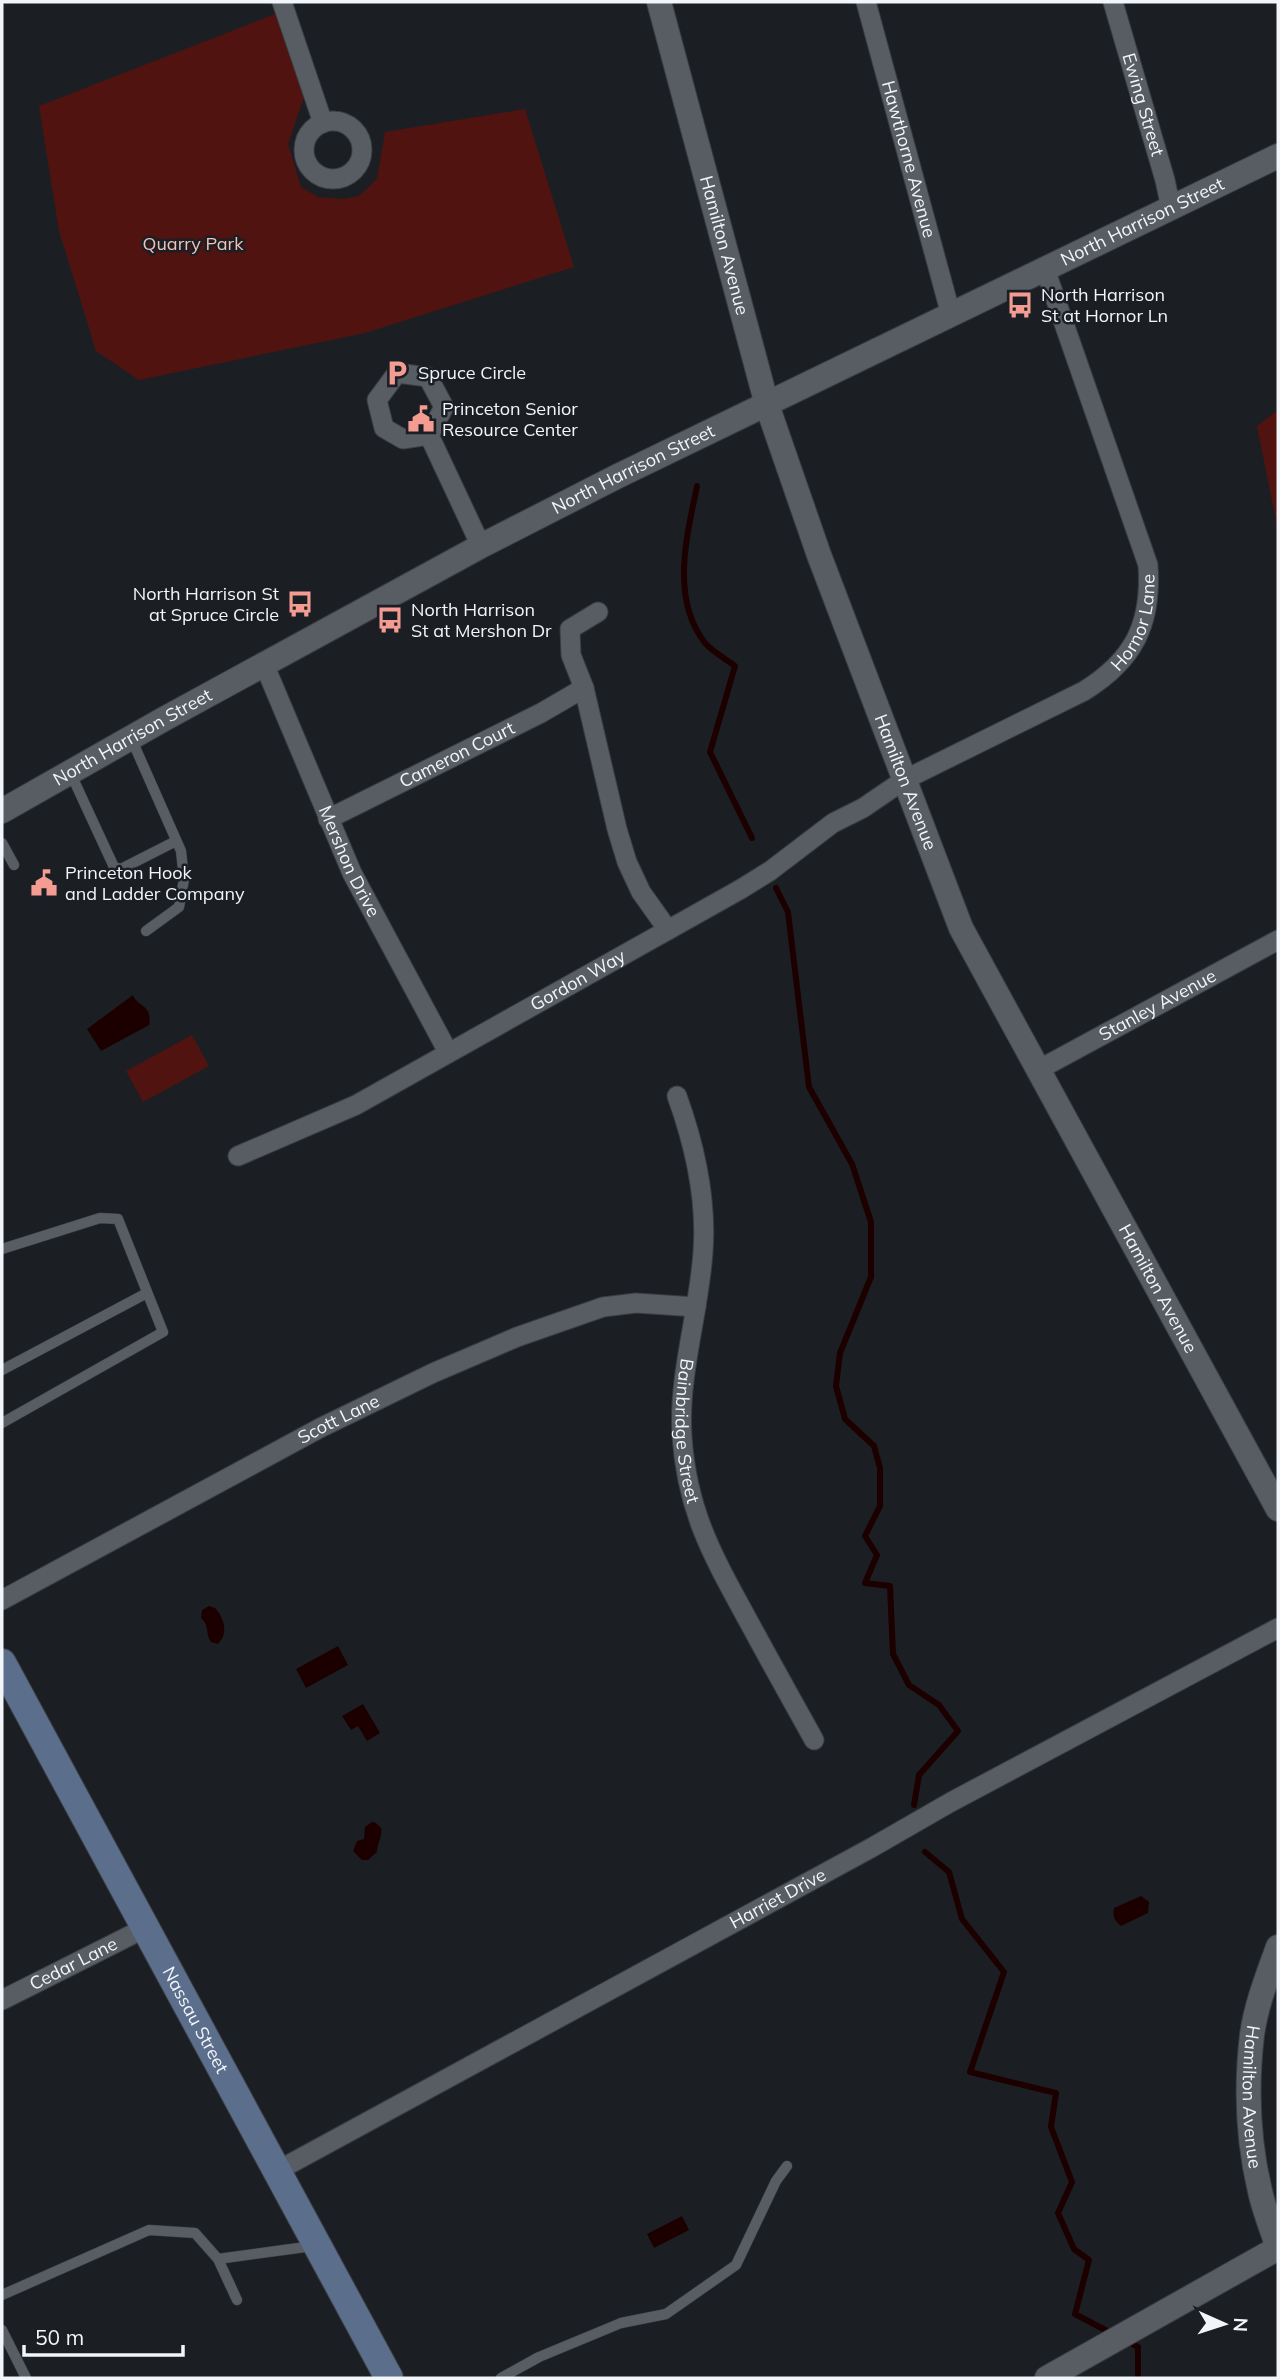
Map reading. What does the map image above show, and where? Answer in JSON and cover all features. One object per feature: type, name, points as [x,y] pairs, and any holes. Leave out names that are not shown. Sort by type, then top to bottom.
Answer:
[{"type":"main road","name":"Nassau Street","points":[[2,1662],[389,2378]]},
{"type":"street","points":[[282,2],[323,122]]},
{"type":"street","name":"Hamilton Avenue","points":[[659,2],[767,405],[819,555],[961,928],[1278,1509]]},
{"type":"street","name":"Hawthorne Avenue","points":[[866,2],[951,315]]},
{"type":"street","name":"Ewing Street","points":[[1112,2],[1171,208]]},
{"type":"street","name":"North Harrison Street","points":[[2,811],[481,546],[618,476],[1278,156]]},
{"type":"street","name":"Hornor Lane","points":[[904,780],[1084,691],[1106,677],[1125,658],[1138,637],[1146,614],[1150,592],[1148,565],[1045,269]]},
{"type":"street","points":[[429,435],[481,546]]},
{"type":"street","points":[[598,612],[569,629],[571,655],[584,688],[627,862],[641,892],[668,930]]},
{"type":"street","name":"Mershon Drive","points":[[264,664],[352,873],[448,1052]]},
{"type":"street","name":"Cameron Court","points":[[328,819],[541,713],[584,688]]},
{"type":"street","name":"Gordon Way","points":[[238,1156],[356,1105],[668,930],[770,871],[833,823],[863,808],[904,780]]},
{"type":"street","name":"Stanley Avenue","points":[[1038,1070],[1278,940]]},
{"type":"street","name":"Bainbridge Street","points":[[677,1096],[690,1133],[704,1216],[703,1252],[682,1396],[685,1472],[695,1513],[709,1549],[814,1740]]},
{"type":"street","name":"Scott Lane","points":[[2,1600],[320,1428],[433,1373],[505,1342],[603,1307],[636,1303],[696,1307]]},
{"type":"street","name":"Harriet Drive","points":[[277,2171],[951,1802],[1278,1628]]},
{"type":"street","name":"Cedar Lane","points":[[2,2000],[145,1928]]},
{"type":"street","name":"Hamilton Avenue","points":[[1278,1947],[1261,1995],[1252,2033],[1249,2092],[1252,2150],[1260,2193],[1278,2248]]},
{"type":"street","points":[[1046,2378],[1278,2248]]},
{"type":"lane","points":[[131,738],[181,851],[184,879],[179,907],[146,931]]},
{"type":"lane","points":[[70,771],[114,867],[121,869],[176,841]]},
{"type":"lane","points":[[2,843],[14,865]]},
{"type":"lane","points":[[2,1249],[100,1218],[118,1219],[163,1332],[2,1423]]},
{"type":"lane","points":[[2,1370],[148,1293]]},
{"type":"lane","points":[[501,2378],[539,2357],[621,2323],[666,2314],[736,2265],[776,2181],[788,2166]]},
{"type":"lane","points":[[2,2295],[149,2230],[195,2232],[218,2259],[236,2300]]},
{"type":"lane","points":[[218,2259],[317,2245]]},
{"type":"lane","points":[[2,2330],[26,2378]]},
{"type":"green space","name":"Quarry Park","points":[[275,14],[304,97],[288,144],[301,187],[318,197],[342,199],[359,196],[377,179],[385,132],[525,109],[574,267],[365,333],[139,380],[96,351],[59,231],[39,106]]},
{"type":"green space","points":[[1278,410],[1278,531],[1257,426]]},
{"type":"green space","points":[[192,1035],[209,1066],[143,1102],[126,1071]]},
{"type":"shaded area","points":[[133,995],[149,1013],[149,1025],[101,1051],[87,1029]]},
{"type":"shaded area","points":[[209,1606],[215,1608],[223,1621],[223,1635],[218,1644],[211,1642],[206,1624],[201,1618],[202,1610]]},
{"type":"shaded area","points":[[338,1646],[348,1665],[306,1688],[296,1669]]},
{"type":"shaded area","points":[[363,1704],[380,1733],[367,1741],[358,1726],[351,1730],[342,1716]]},
{"type":"shaded area","points":[[372,1822],[381,1828],[377,1852],[368,1860],[362,1860],[353,1851],[357,1841],[364,1839],[365,1827]]},
{"type":"shaded area","points":[[1141,1896],[1149,1902],[1148,1913],[1121,1926],[1114,1918],[1114,1908]]},
{"type":"shaded area","points":[[682,2216],[689,2230],[654,2248],[647,2234]]},
{"type":"waterway","points":[[697,486],[686,546],[684,587],[694,625],[705,643],[735,666],[710,752],[752,838]]},
{"type":"waterway","points":[[776,888],[788,912],[809,1087],[852,1164],[871,1222],[871,1277],[840,1353],[836,1386],[845,1419],[874,1446],[880,1468],[880,1506],[865,1536],[877,1555],[865,1583],[890,1586],[893,1654],[909,1685],[939,1705],[958,1731],[919,1775],[914,1805]]},
{"type":"waterway","points":[[925,1852],[949,1872],[962,1919],[1004,1972],[970,2072],[1056,2093],[1051,2127],[1072,2182],[1058,2213],[1074,2249],[1089,2260],[1075,2314],[1111,2333]]},
{"type":"waterway","points":[[1127,2341],[1138,2347],[1138,2378]]},
{"type":"place","name":"North Harrison St at Hornor Ln","points":[[1020,305]]},
{"type":"place","name":"Spruce Circle","points":[[397,373]]},
{"type":"place","name":"Princeton Senior Resource Center","points":[[421,419]]},
{"type":"place","name":"North Harrison St at Spruce Circle","points":[[300,604]]},
{"type":"place","name":"North Harrison St at Mershon Dr","points":[[390,620]]},
{"type":"place","name":"Princeton Hook and Ladder Company","points":[[44,883]]}]
